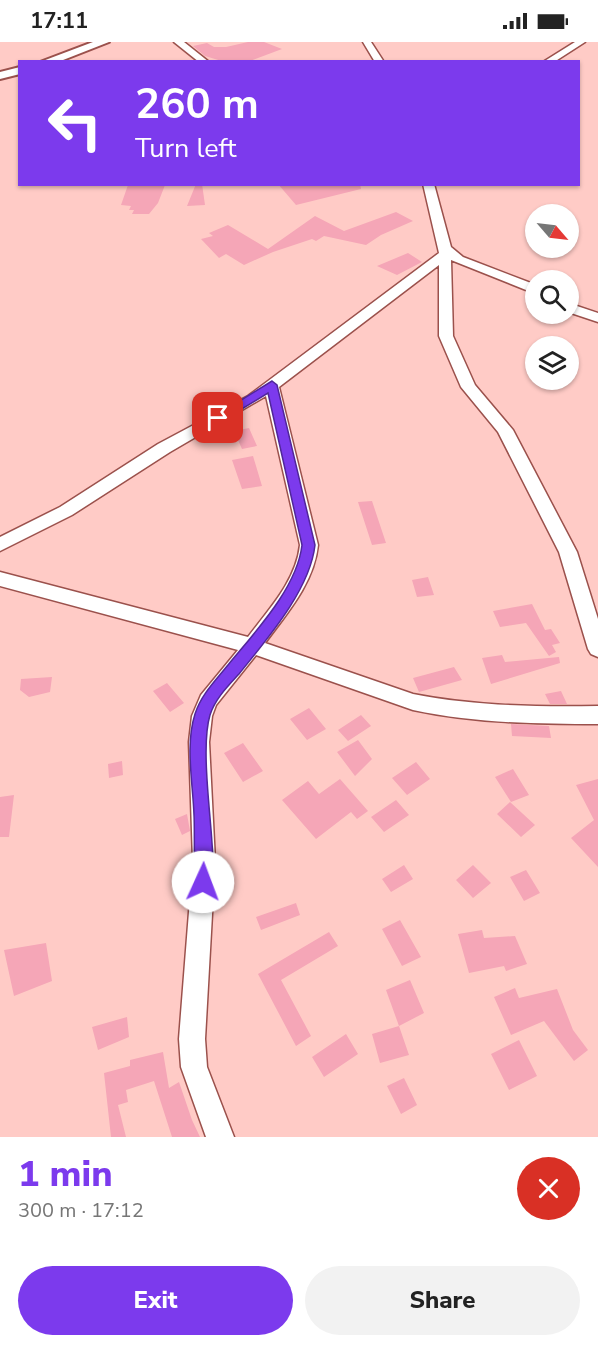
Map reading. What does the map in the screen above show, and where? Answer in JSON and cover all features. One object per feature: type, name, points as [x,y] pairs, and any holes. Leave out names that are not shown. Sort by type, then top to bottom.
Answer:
[{"type":"street","points":[[51,60],[104,42]]},
{"type":"street","points":[[178,42],[202,60]]},
{"type":"street","points":[[367,42],[379,60]]},
{"type":"street","points":[[550,60],[580,42]]},
{"type":"street","points":[[0,76],[18,71]]},
{"type":"street","points":[[429,186],[445,251],[447,336],[468,387],[492,412],[505,430],[568,552],[598,649]]},
{"type":"street","points":[[445,251],[459,260],[525,286]]},
{"type":"street","points":[[0,545],[66,511],[164,448],[253,399],[445,251]]},
{"type":"street","points":[[579,311],[598,318]]},
{"type":"street","points":[[220,1137],[194,1067],[192,1039],[204,861],[199,742],[202,716],[208,700],[252,646],[292,590],[307,563],[309,545],[272,385]]},
{"type":"street","points":[[0,579],[252,646],[413,702],[487,714],[598,715]]},
{"type":"building","points":[[248,42],[264,42],[282,49],[252,60],[218,60],[205,56],[193,46],[207,43],[214,47]]},
{"type":"building","points":[[128,186],[165,186],[158,203],[149,214],[132,214],[134,210],[129,210],[131,206],[121,205]]},
{"type":"building","points":[[195,186],[202,186],[205,205],[187,206]]},
{"type":"building","points":[[280,186],[360,186],[361,189],[296,205]]},
{"type":"building","points":[[396,212],[413,221],[381,235],[366,245],[324,236],[316,241],[312,239],[273,252],[244,265],[226,254],[219,258],[201,239],[213,236],[209,233],[228,225],[268,249],[315,216],[344,231]]},
{"type":"building","points":[[408,253],[422,262],[397,275],[377,266]]},
{"type":"building","points":[[249,428],[257,446],[242,449],[234,431]]},
{"type":"building","points":[[253,456],[262,486],[242,489],[232,460]]},
{"type":"building","points":[[372,501],[386,543],[372,545],[358,502]]},
{"type":"building","points":[[428,577],[434,595],[417,597],[412,580]]},
{"type":"building","points":[[532,604],[545,630],[551,629],[560,643],[552,645],[556,652],[549,656],[526,623],[500,627],[493,611]]},
{"type":"building","points":[[502,655],[505,662],[559,657],[560,663],[491,684],[482,658]]},
{"type":"building","points":[[454,667],[462,680],[419,692],[413,678]]},
{"type":"building","points":[[52,677],[50,692],[29,697],[20,690],[21,679]]},
{"type":"building","points":[[167,683],[184,703],[170,712],[153,691]]},
{"type":"building","points":[[561,691],[567,704],[550,704],[545,694]]},
{"type":"building","points":[[309,708],[326,729],[307,740],[290,719]]},
{"type":"building","points":[[361,715],[371,726],[348,741],[338,730]]},
{"type":"building","points":[[511,724],[549,726],[551,738],[512,736]]},
{"type":"building","points":[[358,740],[372,759],[355,776],[337,752]]},
{"type":"building","points":[[243,743],[263,771],[243,782],[224,753]]},
{"type":"building","points":[[122,761],[123,775],[109,778],[108,764]]},
{"type":"building","points":[[416,762],[430,779],[407,795],[392,778]]},
{"type":"building","points":[[513,769],[529,795],[511,802],[495,777]]},
{"type":"building","points":[[340,779],[368,811],[357,819],[351,812],[316,839],[282,800],[308,781],[319,794]]},
{"type":"building","points":[[598,779],[598,867],[571,838],[594,820],[576,785]]},
{"type":"building","points":[[14,795],[9,837],[0,837],[0,797]]},
{"type":"building","points":[[396,800],[409,815],[384,832],[371,817]]},
{"type":"building","points":[[510,802],[535,825],[521,837],[497,814]]},
{"type":"building","points":[[187,814],[190,831],[182,835],[175,819]]},
{"type":"building","points":[[404,865],[413,879],[391,892],[382,879]]},
{"type":"building","points":[[473,865],[491,883],[473,898],[456,880]]},
{"type":"building","points":[[526,870],[540,893],[524,901],[510,877]]},
{"type":"building","points":[[296,903],[300,915],[261,930],[256,917]]},
{"type":"building","points":[[400,920],[421,957],[402,966],[382,929]]},
{"type":"building","points":[[482,930],[484,938],[515,936],[527,964],[506,971],[504,966],[469,973],[458,934]]},
{"type":"building","points":[[329,932],[338,946],[281,980],[311,1036],[296,1046],[258,974]]},
{"type":"building","points":[[46,943],[52,981],[14,996],[4,950]]},
{"type":"building","points":[[410,980],[424,1013],[399,1026],[386,990]]},
{"type":"building","points":[[515,988],[519,998],[557,989],[573,1030],[588,1050],[574,1061],[544,1021],[511,1035],[494,997]]},
{"type":"building","points":[[127,1017],[129,1037],[98,1050],[92,1027]]},
{"type":"building","points":[[399,1026],[409,1055],[380,1063],[372,1034]]},
{"type":"building","points":[[346,1034],[358,1054],[324,1077],[312,1057]]},
{"type":"building","points":[[519,1040],[537,1076],[509,1090],[491,1054]]},
{"type":"building","points":[[163,1052],[169,1088],[179,1082],[200,1137],[172,1137],[154,1081],[126,1090],[128,1102],[118,1105],[126,1137],[111,1137],[104,1073],[130,1066],[130,1060]]},
{"type":"building","points":[[404,1078],[417,1105],[401,1114],[387,1086]]},
{"type":"route","points":[[203,882],[199,742],[202,716],[208,700],[252,646],[292,590],[307,563],[309,545],[272,385],[253,399],[218,418]]}]
